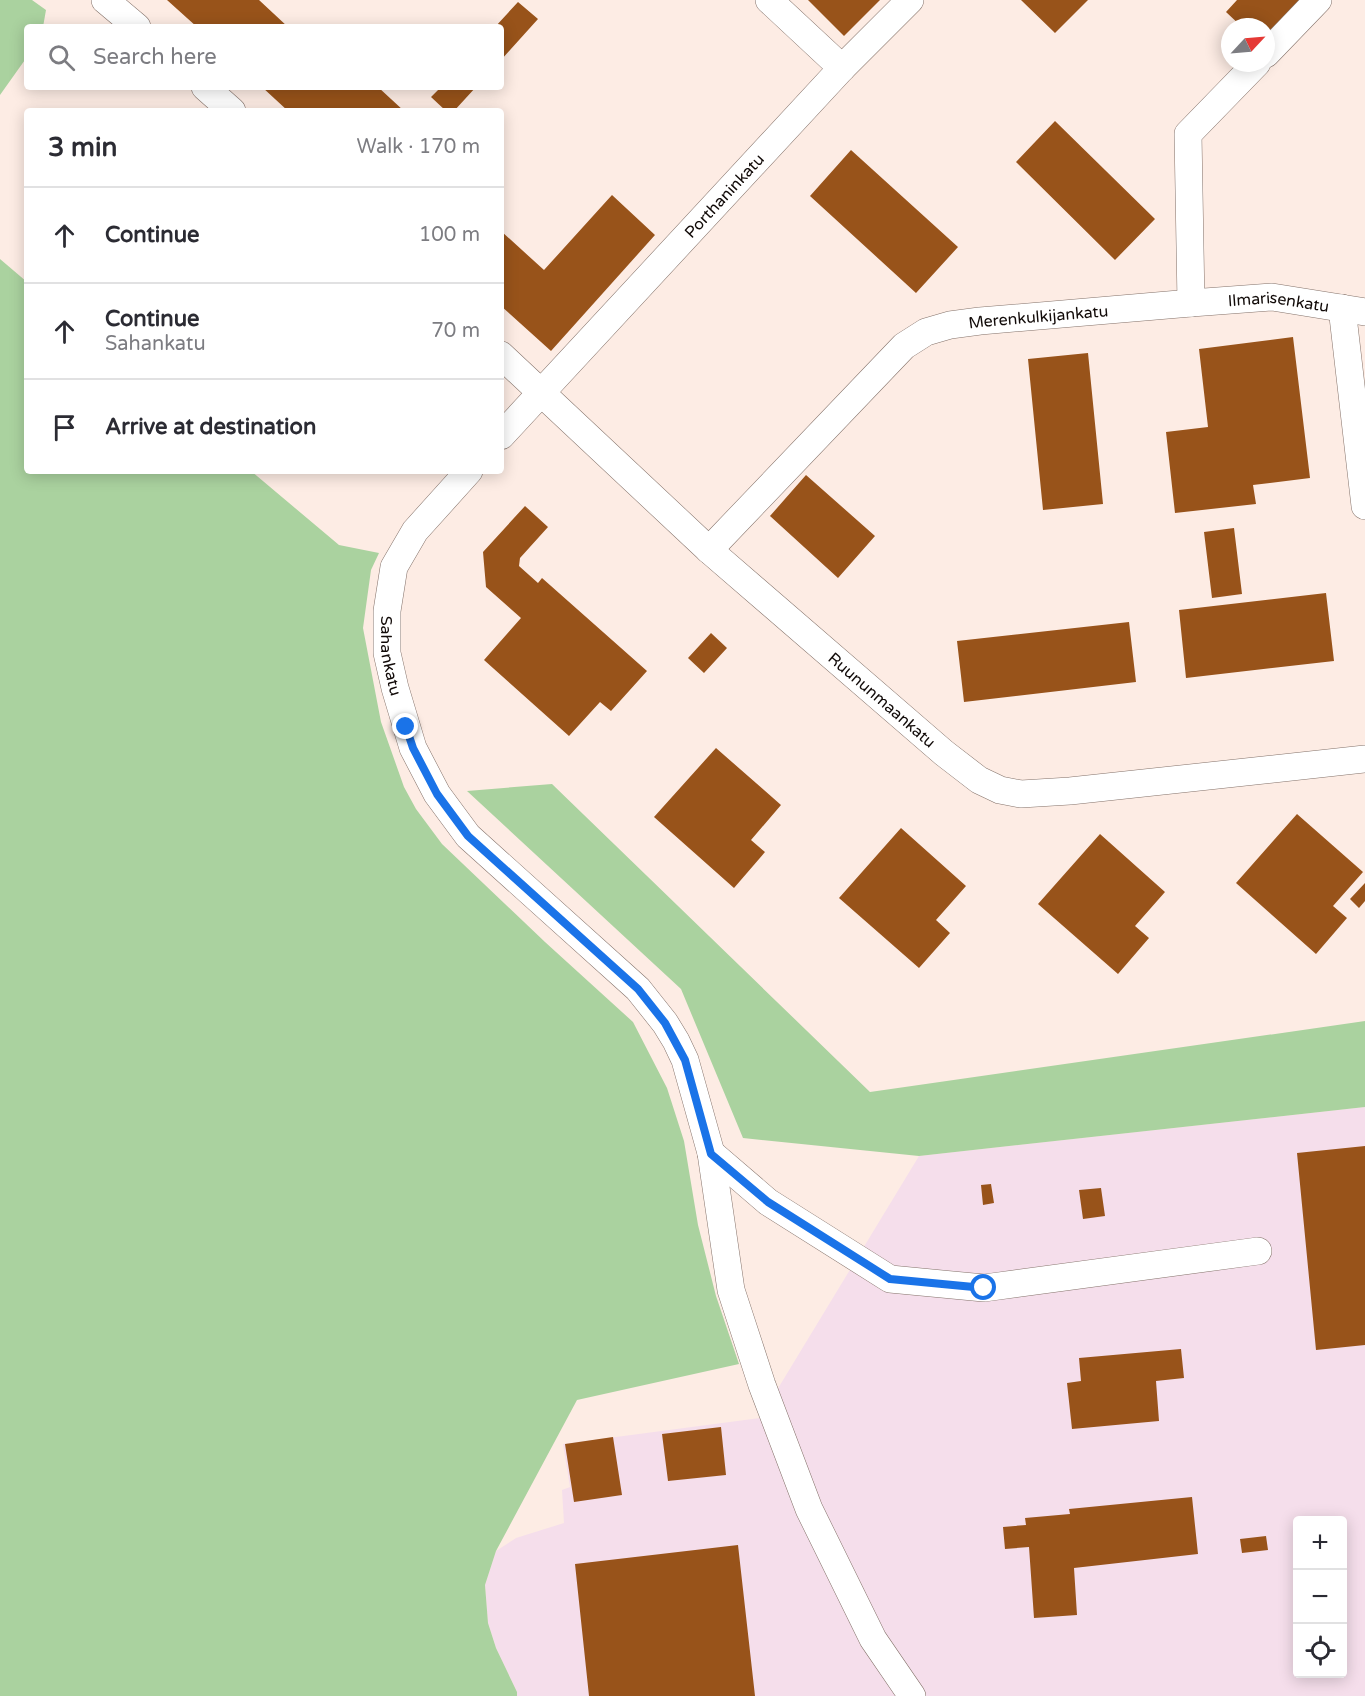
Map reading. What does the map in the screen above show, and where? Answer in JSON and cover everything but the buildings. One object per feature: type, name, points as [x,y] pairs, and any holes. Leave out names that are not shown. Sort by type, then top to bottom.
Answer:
[{"type":"street","points":[[105,0],[133,24]]},
{"type":"street","points":[[769,0],[842,68]]},
{"type":"street","name":"Porthaninkatu","points":[[542,392],[842,68],[910,0]]},
{"type":"street","points":[[1275,45],[1318,0]]},
{"type":"street","points":[[1191,303],[1188,134],[1248,72]]},
{"type":"street","points":[[208,90],[229,108]]},
{"type":"street","name":"Ilmarisenkatu","points":[[1191,303],[1272,297],[1353,310]]},
{"type":"street","name":"Merenkulkijankatu","points":[[709,550],[904,346],[926,332],[950,325],[980,321],[1191,303]]},
{"type":"street","points":[[1353,310],[1365,506]]},
{"type":"street","name":"Ruununmaankatu","points":[[504,357],[709,550],[944,753],[979,780],[999,790],[1021,794],[1070,791],[1365,759]]},
{"type":"street","points":[[504,433],[542,392]]},
{"type":"street","name":"Sahankatu","points":[[466,474],[415,531],[394,567],[387,611],[387,653],[413,748],[437,794],[468,836],[638,989],[665,1023],[685,1060],[711,1154],[730,1290],[762,1384],[809,1509],[873,1639],[912,1696]]},
{"type":"street","points":[[711,1154],[768,1202],[890,1279],[984,1288],[1258,1251]]},
{"type":"shaded area","points":[[1365,1107],[1365,1696],[517,1696],[488,1623],[485,1585],[496,1551],[516,1538],[564,1523],[562,1490],[570,1487],[563,1444],[760,1418],[919,1156]]},
{"type":"green space","points":[[0,0],[32,0],[46,10],[44,24],[24,24],[24,61],[0,95]]},
{"type":"green space","points":[[0,259],[24,279],[24,474],[255,474],[339,545],[379,553],[371,570],[363,628],[381,722],[404,787],[416,809],[442,844],[633,1022],[667,1088],[684,1141],[698,1225],[716,1296],[739,1364],[577,1400],[496,1551],[485,1585],[488,1623],[517,1696],[0,1696]]},
{"type":"green space","points":[[552,784],[870,1092],[1365,1021],[1365,1107],[919,1156],[743,1138],[681,989],[467,791]]},
{"type":"route","points":[[406,727],[413,748],[437,794],[468,836],[638,989],[665,1023],[685,1060],[711,1154],[768,1202],[890,1279],[984,1288]]}]
